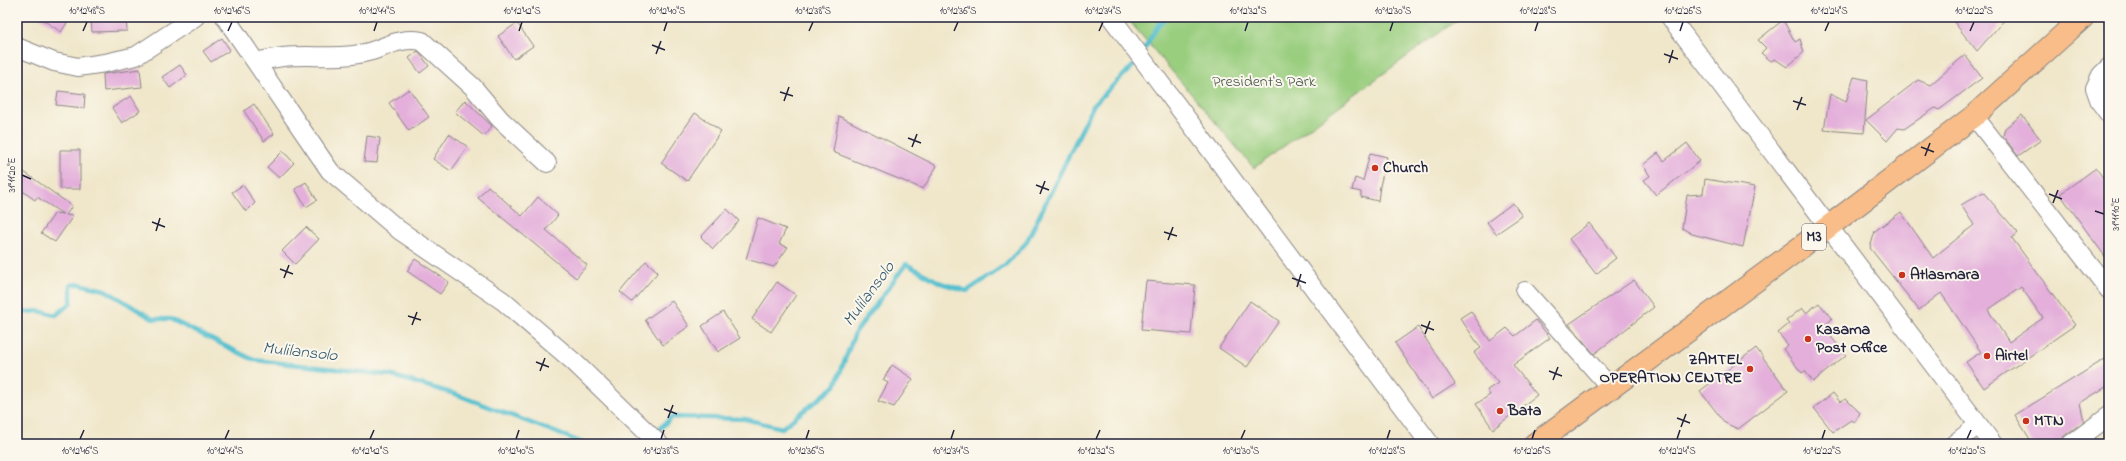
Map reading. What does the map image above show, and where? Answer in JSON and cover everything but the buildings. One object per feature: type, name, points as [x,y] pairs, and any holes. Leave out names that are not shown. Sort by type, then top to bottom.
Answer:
[{"type":"main road","name":"M3","points":[[1535,444],[1828,227],[1974,116],[2083,17]]},
{"type":"street","points":[[17,47],[54,62],[78,67],[105,63],[136,56],[195,17]]},
{"type":"street","points":[[225,17],[330,170],[399,230],[503,301],[574,362],[659,444]]},
{"type":"street","points":[[1111,17],[1430,444]]},
{"type":"street","points":[[1670,17],[1993,444]]},
{"type":"street","points":[[256,62],[283,57],[346,56],[370,51],[411,38],[422,40],[473,87],[500,119],[547,163]]},
{"type":"street","points":[[2109,67],[2101,75],[2095,88],[2100,102],[2109,114]]},
{"type":"street","points":[[1974,116],[2109,290]]},
{"type":"street","points":[[1525,291],[1610,387]]},
{"type":"street","points":[[2071,444],[2109,416]]},
{"type":"street","points":[[1954,444],[1978,425]]},
{"type":"green space","name":"President's Park","points":[[1126,17],[1461,17],[1254,168]]},
{"type":"waterway","name":"Mulilansolo","points":[[1143,51],[1158,25],[1167,17]]},
{"type":"waterway","name":"Mulilansolo","points":[[654,434],[672,417],[745,419],[782,428],[835,386],[855,333],[906,264],[941,283],[967,291],[1005,265],[1026,243],[1094,104],[1135,64],[1138,59]]},
{"type":"waterway","name":"Mulilansolo","points":[[17,313],[39,311],[56,315],[71,303],[71,285],[79,284],[105,290],[153,319],[170,319],[254,360],[389,375],[455,394],[586,444]]},
{"type":"place","name":"Church","points":[[1375,168]]},
{"type":"place","name":"Atlasmara","points":[[1902,275]]},
{"type":"place","name":"Kasama Post Office","points":[[1808,339]]},
{"type":"place","name":"Airtel","points":[[1987,356]]},
{"type":"place","name":"ZAMTEL OPERATION CENTRE","points":[[1750,369]]},
{"type":"place","name":"Bata","points":[[1500,411]]},
{"type":"place","name":"MTN","points":[[2026,421]]}]
